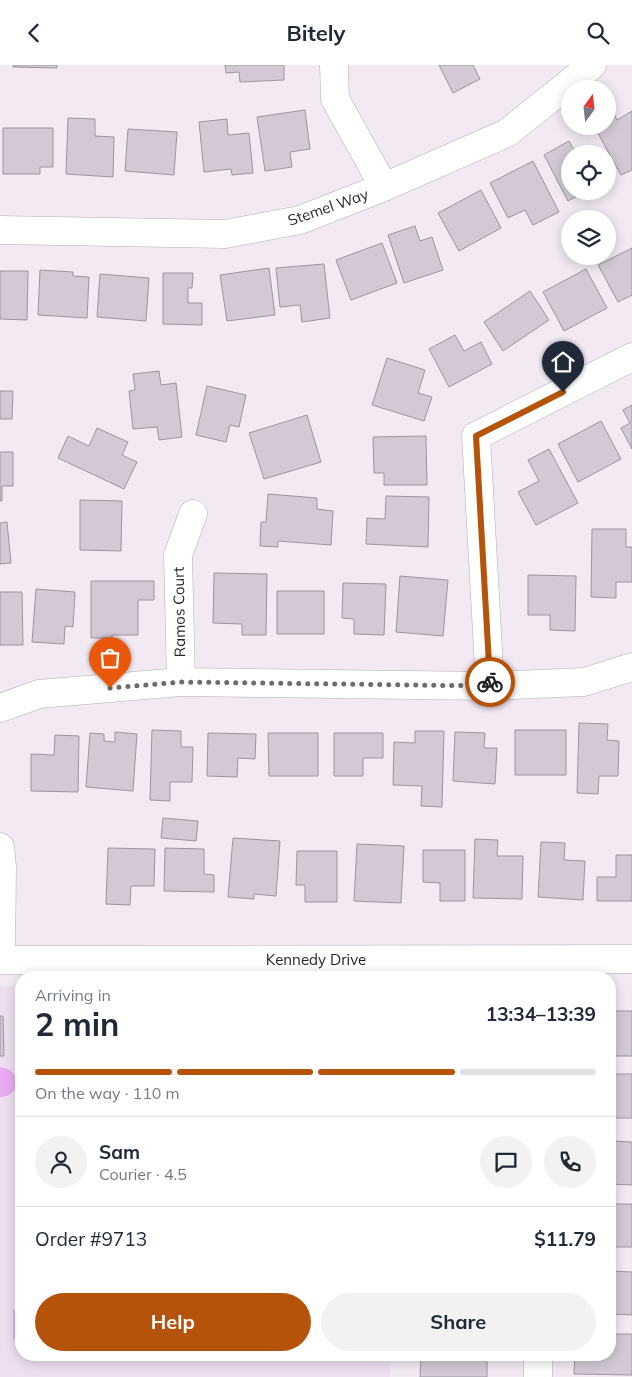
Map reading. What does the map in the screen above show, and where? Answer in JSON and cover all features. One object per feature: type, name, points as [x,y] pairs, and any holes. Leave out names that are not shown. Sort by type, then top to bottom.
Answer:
[{"type":"street","points":[[334,65],[335,99],[384,187]]},
{"type":"street","name":"Stemel Way","points":[[0,230],[225,234],[300,220],[384,187],[507,133],[592,65]]},
{"type":"street","points":[[490,686],[476,436],[632,357]]},
{"type":"street","name":"Ramos Court","points":[[181,682],[178,555],[193,514]]},
{"type":"street","points":[[0,708],[39,694],[181,682],[490,686],[584,682],[632,667]]},
{"type":"street","points":[[0,847],[2,867],[1,960]]},
{"type":"street","name":"Kennedy Drive","points":[[1,960],[535,968],[632,959]]},
{"type":"street","points":[[538,1361],[538,1377]]},
{"type":"shaded area","points":[[0,986],[15,986],[15,1361],[390,1361],[390,1377],[0,1377]]},
{"type":"shaded area","points":[[0,1067],[8,1069],[15,1076],[15,1090],[7,1096],[0,1097]]},
{"type":"shaded area","points":[[13,1310],[15,1310],[15,1340],[13,1340]]},
{"type":"building","points":[[13,65],[57,65],[57,68],[13,67]]},
{"type":"building","points":[[225,65],[284,65],[284,80],[240,82],[239,72],[226,73]]},
{"type":"building","points":[[439,65],[473,65],[480,79],[453,93]]},
{"type":"building","points":[[305,110],[310,149],[290,152],[292,167],[265,171],[257,117]]},
{"type":"building","points":[[632,111],[632,170],[621,175],[616,166],[616,145],[604,145],[599,135],[616,135],[616,118],[617,120]]},
{"type":"building","points":[[68,118],[95,119],[95,136],[114,137],[113,177],[66,174]]},
{"type":"building","points":[[227,119],[228,135],[249,133],[253,173],[232,175],[231,169],[204,172],[199,122]]},
{"type":"building","points":[[3,128],[53,128],[53,167],[40,167],[40,174],[3,174]]},
{"type":"building","points":[[128,129],[177,132],[174,175],[125,171]]},
{"type":"building","points":[[569,141],[571,145],[562,145]]},
{"type":"building","points":[[561,145],[561,188],[544,155]]},
{"type":"building","points":[[533,161],[559,212],[533,225],[525,210],[508,218],[490,183]]},
{"type":"building","points":[[481,190],[501,228],[459,251],[438,213]]},
{"type":"building","points":[[415,226],[420,241],[432,237],[443,270],[404,283],[388,235]]},
{"type":"building","points":[[382,243],[397,283],[351,300],[336,260]]},
{"type":"building","points":[[632,248],[632,295],[618,302],[598,265],[616,265],[616,256]]},
{"type":"building","points":[[324,264],[330,318],[302,322],[300,305],[280,307],[276,268]]},
{"type":"building","points":[[269,268],[275,315],[227,321],[220,275]]},
{"type":"building","points":[[586,269],[607,308],[564,331],[543,292]]},
{"type":"building","points":[[40,270],[73,272],[73,276],[89,277],[87,318],[38,315]]},
{"type":"building","points":[[0,271],[28,271],[27,320],[0,319]]},
{"type":"building","points":[[163,273],[193,273],[192,288],[188,288],[188,303],[202,303],[202,325],[163,324]]},
{"type":"building","points":[[100,274],[149,278],[146,321],[97,317]]},
{"type":"building","points":[[530,291],[549,320],[503,351],[484,322]]},
{"type":"building","points":[[455,335],[464,351],[481,342],[492,364],[449,387],[429,349]]},
{"type":"building","points":[[387,358],[425,370],[418,393],[432,397],[424,421],[372,405]]},
{"type":"building","points":[[159,371],[161,385],[176,383],[182,437],[159,440],[157,427],[133,429],[129,391],[135,390],[133,374]]},
{"type":"building","points":[[207,386],[246,395],[239,427],[230,425],[226,442],[196,435]]},
{"type":"building","points":[[0,391],[13,391],[12,419],[0,419]]},
{"type":"building","points":[[632,405],[632,449],[621,428],[630,423],[623,410]]},
{"type":"building","points":[[307,415],[321,462],[264,479],[249,433]]},
{"type":"building","points":[[601,421],[621,459],[578,482],[558,444]]},
{"type":"building","points":[[97,428],[128,442],[122,455],[137,462],[124,489],[58,458],[68,436],[89,446]]},
{"type":"building","points":[[426,436],[427,485],[384,485],[384,473],[374,473],[373,437]]},
{"type":"building","points":[[549,449],[578,503],[536,525],[518,492],[539,481],[528,460]]},
{"type":"building","points":[[0,452],[13,452],[13,486],[2,486],[2,501],[0,501]]},
{"type":"building","points":[[268,494],[317,498],[317,509],[333,511],[331,545],[278,541],[278,547],[260,546],[261,522],[266,522]]},
{"type":"building","points":[[386,496],[429,497],[428,547],[366,544],[367,518],[385,519]]},
{"type":"building","points":[[80,500],[122,501],[121,551],[80,550]]},
{"type":"building","points":[[7,522],[11,563],[0,564],[0,523]]},
{"type":"building","points":[[592,529],[626,529],[626,547],[632,547],[632,582],[616,582],[616,598],[591,597]]},
{"type":"building","points":[[214,573],[267,574],[266,635],[242,635],[242,624],[213,623]]},
{"type":"building","points":[[528,575],[576,576],[575,631],[550,630],[550,615],[528,615]]},
{"type":"building","points":[[400,576],[448,580],[443,636],[396,632]]},
{"type":"building","points":[[91,581],[154,581],[154,600],[138,600],[138,635],[112,635],[112,638],[91,638]]},
{"type":"building","points":[[343,583],[386,584],[384,635],[354,634],[354,619],[342,618]]},
{"type":"building","points":[[36,589],[75,592],[73,627],[65,626],[64,644],[32,642]]},
{"type":"building","points":[[277,591],[324,591],[324,634],[277,634]]},
{"type":"building","points":[[0,592],[22,592],[23,645],[0,645]]},
{"type":"building","points":[[579,723],[608,724],[607,740],[619,741],[618,776],[599,776],[598,794],[577,793]]},
{"type":"building","points":[[152,730],[181,731],[181,747],[193,747],[192,782],[170,782],[170,801],[150,800]]},
{"type":"building","points":[[515,730],[566,730],[566,775],[515,775]]},
{"type":"building","points":[[415,731],[444,731],[442,807],[421,806],[422,786],[393,785],[394,742],[415,743]]},
{"type":"building","points":[[115,732],[137,734],[133,791],[86,787],[90,733],[104,734],[104,741],[115,742]]},
{"type":"building","points":[[455,732],[485,733],[484,748],[497,748],[495,784],[453,781]]},
{"type":"building","points":[[208,733],[256,734],[255,759],[238,758],[237,777],[207,776]]},
{"type":"building","points":[[268,733],[318,733],[318,776],[269,776]]},
{"type":"building","points":[[334,733],[383,733],[383,758],[363,758],[363,776],[334,776]]},
{"type":"building","points":[[55,735],[79,736],[78,792],[31,791],[31,754],[54,755]]},
{"type":"building","points":[[163,818],[198,821],[196,841],[161,838]]},
{"type":"building","points":[[233,838],[280,841],[276,896],[254,894],[254,899],[228,897]]},
{"type":"building","points":[[475,839],[498,840],[497,856],[523,856],[522,899],[473,898]]},
{"type":"building","points":[[541,842],[565,843],[564,860],[585,861],[583,900],[538,897]]},
{"type":"building","points":[[357,844],[404,846],[401,903],[354,901]]},
{"type":"building","points":[[108,848],[155,849],[154,886],[131,886],[130,905],[106,904]]},
{"type":"building","points":[[165,848],[204,849],[204,874],[214,875],[214,892],[164,891]]},
{"type":"building","points":[[423,850],[465,850],[465,901],[440,901],[440,883],[423,882]]},
{"type":"building","points":[[297,851],[337,851],[337,902],[305,902],[305,885],[296,885]]},
{"type":"building","points":[[616,855],[632,855],[632,901],[597,901],[597,877],[616,877]]},
{"type":"building","points":[[616,1011],[632,1011],[632,1056],[616,1056]]},
{"type":"building","points":[[0,1016],[3,1016],[4,1056],[0,1056]]},
{"type":"building","points":[[616,1074],[632,1074],[632,1118],[616,1118]]},
{"type":"building","points":[[616,1141],[632,1142],[632,1185],[616,1184]]},
{"type":"building","points":[[616,1204],[632,1204],[632,1247],[616,1247]]},
{"type":"building","points":[[616,1271],[632,1272],[632,1315],[616,1314]]},
{"type":"building","points":[[616,1334],[632,1334],[632,1375],[574,1374],[575,1361],[616,1361]]},
{"type":"building","points":[[421,1361],[487,1361],[487,1377],[420,1377]]},
{"type":"way so far","points":[[110,688],[181,682],[490,686],[490,682]]},
{"type":"route","points":[[490,682],[476,436],[563,392]]}]
